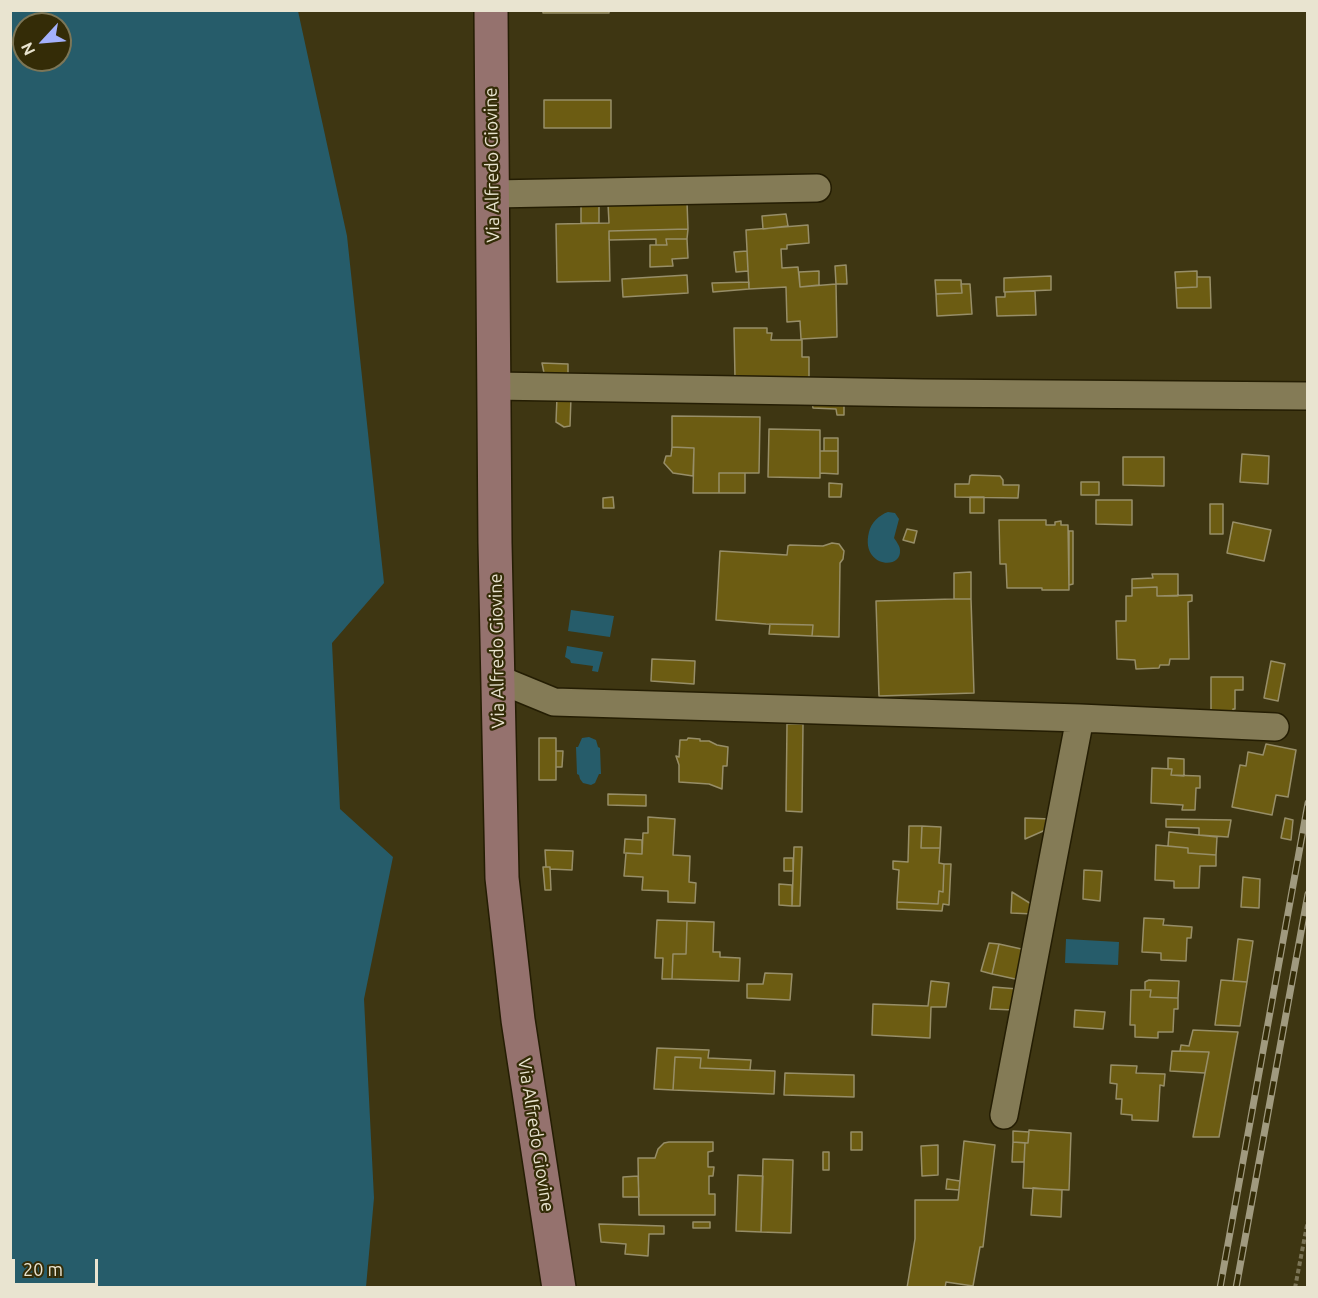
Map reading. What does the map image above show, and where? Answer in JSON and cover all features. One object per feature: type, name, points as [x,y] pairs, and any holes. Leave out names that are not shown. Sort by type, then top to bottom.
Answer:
[{"type":"main road","name":"Via Alfredo Giovine","points":[[491,10],[502,878],[518,1020],[559,1287]]},
{"type":"street","points":[[493,194],[817,188]]},
{"type":"street","points":[[494,386],[934,394],[1308,396]]},
{"type":"street","points":[[498,679],[554,702],[1080,718],[1275,727]]},
{"type":"street","points":[[1004,1115],[1080,718]]},
{"type":"path","points":[[1295,1287],[1308,1220]]},
{"type":"water","points":[[10,11],[298,11],[347,236],[384,583],[332,643],[340,809],[393,857],[364,999],[374,1198],[366,1287],[11,1287]]},
{"type":"water","points":[[888,512],[895,513],[899,519],[894,538],[900,550],[899,557],[889,563],[875,559],[870,553],[868,544],[872,526],[879,517]]},
{"type":"water","points":[[571,610],[614,616],[610,637],[568,631]]},
{"type":"water","points":[[567,646],[603,652],[598,672],[592,671],[593,666],[571,663],[565,657]]},
{"type":"water","points":[[589,737],[596,740],[600,748],[601,774],[591,785],[583,783],[577,774],[576,747],[582,738]]},
{"type":"water","points":[[1066,939],[1119,942],[1118,965],[1065,963]]},
{"type":"building","points":[[543,10],[609,10],[609,13],[543,13]]},
{"type":"building","points":[[544,100],[611,100],[611,128],[544,128]]},
{"type":"building","points":[[687,202],[688,229],[609,231],[610,281],[557,282],[556,224],[609,223],[608,204]]},
{"type":"building","points":[[581,204],[599,204],[599,223],[581,223]]},
{"type":"building","points":[[786,214],[788,226],[763,229],[762,216]]},
{"type":"building","points":[[808,225],[809,243],[787,245],[787,249],[781,249],[782,268],[798,267],[800,287],[836,284],[837,337],[801,339],[800,321],[787,322],[786,287],[749,289],[746,230]]},
{"type":"building","points":[[688,229],[687,239],[666,239],[667,245],[656,245],[656,239],[609,240],[609,231]]},
{"type":"building","points":[[666,239],[687,239],[688,258],[672,259],[673,266],[650,267],[650,245],[667,245]]},
{"type":"building","points":[[747,251],[748,271],[736,272],[734,252]]},
{"type":"building","points":[[846,265],[847,284],[836,284],[835,266]]},
{"type":"building","points":[[819,271],[819,285],[800,287],[799,272]]},
{"type":"building","points":[[1197,271],[1197,287],[1176,288],[1175,272]]},
{"type":"building","points":[[687,275],[688,293],[623,297],[622,279]]},
{"type":"building","points":[[1051,276],[1051,290],[1004,292],[1004,278]]},
{"type":"building","points":[[1197,277],[1210,277],[1211,308],[1177,308],[1176,288],[1197,287]]},
{"type":"building","points":[[935,280],[961,280],[962,293],[936,294]]},
{"type":"building","points":[[749,282],[749,289],[713,292],[712,283]]},
{"type":"building","points":[[961,284],[970,284],[972,314],[937,316],[936,294],[962,293]]},
{"type":"building","points":[[1035,291],[1036,315],[997,316],[996,297],[1005,297],[1005,292]]},
{"type":"building","points":[[734,328],[767,328],[767,333],[772,333],[771,340],[802,340],[802,357],[809,357],[809,386],[735,378]]},
{"type":"building","points":[[542,363],[568,364],[568,383],[546,383]]},
{"type":"building","points":[[557,397],[571,397],[570,426],[564,427],[556,422]]},
{"type":"building","points":[[844,399],[844,415],[837,415],[836,409],[813,408],[812,402]]},
{"type":"building","points":[[672,416],[760,417],[759,473],[719,473],[719,493],[693,493],[694,448],[672,447]]},
{"type":"building","points":[[769,429],[820,430],[820,478],[768,477]]},
{"type":"building","points":[[824,438],[838,438],[838,451],[824,451]]},
{"type":"building","points":[[672,447],[694,448],[693,476],[673,473],[664,463],[666,456],[671,456]]},
{"type":"building","points":[[820,451],[838,451],[838,474],[820,473]]},
{"type":"building","points":[[1242,454],[1269,456],[1268,484],[1240,482]]},
{"type":"building","points":[[1123,457],[1164,457],[1164,486],[1123,485]]},
{"type":"building","points":[[719,473],[745,473],[745,493],[719,493]]},
{"type":"building","points":[[972,475],[1000,476],[1003,485],[1019,485],[1018,498],[955,497],[955,484],[969,484]]},
{"type":"building","points":[[1081,482],[1099,482],[1099,495],[1081,495]]},
{"type":"building","points":[[829,483],[842,484],[841,497],[829,497]]},
{"type":"building","points":[[613,497],[614,508],[603,508],[603,498]]},
{"type":"building","points":[[970,497],[984,497],[984,513],[970,513]]},
{"type":"building","points":[[1096,500],[1132,500],[1132,525],[1096,524]]},
{"type":"building","points":[[1210,504],[1223,504],[1223,534],[1210,534]]},
{"type":"building","points":[[999,520],[1046,520],[1046,525],[1055,525],[1055,522],[1061,521],[1061,525],[1068,525],[1069,590],[1007,588],[1006,564],[1000,564]]},
{"type":"building","points":[[1233,522],[1271,530],[1264,561],[1227,553]]},
{"type":"building","points":[[907,529],[917,531],[914,543],[903,540]]},
{"type":"building","points":[[1069,531],[1073,531],[1073,584],[1069,585]]},
{"type":"building","points":[[832,543],[839,544],[844,551],[840,563],[839,637],[812,636],[813,625],[716,620],[720,551],[787,555],[790,545],[823,546]]},
{"type":"building","points":[[971,572],[971,599],[954,599],[954,573]]},
{"type":"building","points":[[1152,574],[1178,574],[1178,596],[1157,596],[1157,587],[1132,588],[1132,579],[1153,578]]},
{"type":"building","points":[[1157,587],[1157,596],[1192,595],[1192,601],[1188,602],[1189,659],[1170,659],[1169,665],[1160,665],[1159,668],[1136,669],[1135,660],[1117,659],[1116,621],[1126,621],[1126,596],[1132,596],[1132,588]]},
{"type":"building","points":[[971,599],[974,693],[879,696],[876,601]]},
{"type":"building","points":[[770,624],[813,625],[812,636],[769,634]]},
{"type":"building","points":[[652,659],[695,661],[694,684],[651,681]]},
{"type":"building","points":[[1271,661],[1285,664],[1278,701],[1264,698]]},
{"type":"building","points":[[1211,677],[1243,677],[1243,690],[1235,690],[1233,714],[1211,714]]},
{"type":"building","points":[[787,724],[803,724],[802,812],[786,811]]},
{"type":"building","points":[[539,738],[556,738],[556,780],[539,780]]},
{"type":"building","points":[[688,738],[728,747],[727,766],[723,766],[722,789],[709,784],[679,782],[679,765],[676,756],[679,757],[680,740]]},
{"type":"building","points":[[1266,744],[1296,750],[1288,797],[1276,795],[1272,815],[1232,807],[1240,765],[1246,766],[1248,752],[1263,755]]},
{"type":"building","points":[[556,751],[563,751],[562,767],[556,767]]},
{"type":"building","points":[[1168,758],[1184,759],[1184,776],[1171,775],[1172,769],[1168,769]]},
{"type":"building","points":[[1152,768],[1172,769],[1171,775],[1200,776],[1200,788],[1196,788],[1195,810],[1182,810],[1183,805],[1151,803]]},
{"type":"building","points":[[608,794],[646,795],[646,806],[608,805]]},
{"type":"building","points":[[648,817],[675,819],[673,855],[690,856],[689,882],[696,883],[695,903],[668,902],[668,891],[642,890],[643,877],[624,876],[626,853],[642,854],[643,833],[648,833]]},
{"type":"building","points":[[1025,818],[1051,819],[1050,828],[1025,839]]},
{"type":"building","points":[[1285,818],[1293,820],[1291,840],[1281,838]]},
{"type":"building","points":[[1166,819],[1231,820],[1228,837],[1199,835],[1199,828],[1166,827]]},
{"type":"building","points":[[909,826],[922,826],[921,848],[940,848],[939,863],[944,864],[943,892],[939,891],[938,904],[897,902],[899,870],[893,869],[893,861],[908,862]]},
{"type":"building","points":[[922,826],[941,827],[940,848],[921,848]]},
{"type":"building","points":[[1169,832],[1217,837],[1216,855],[1188,853],[1188,848],[1168,846]]},
{"type":"building","points":[[625,839],[642,840],[642,854],[624,853]]},
{"type":"building","points":[[1156,845],[1188,848],[1188,853],[1216,855],[1216,866],[1200,866],[1199,888],[1174,888],[1174,881],[1155,880]]},
{"type":"building","points":[[794,847],[802,847],[800,906],[792,906]]},
{"type":"building","points":[[545,850],[573,851],[572,870],[546,867]]},
{"type":"building","points":[[784,858],[793,858],[793,871],[784,871]]},
{"type":"building","points":[[944,864],[951,864],[949,905],[943,904],[942,911],[897,909],[897,902],[938,904],[939,891],[943,892]]},
{"type":"building","points":[[543,867],[550,867],[551,890],[545,890]]},
{"type":"building","points":[[1084,870],[1102,871],[1100,901],[1083,899]]},
{"type":"building","points":[[1243,877],[1260,879],[1259,908],[1241,907]]},
{"type":"building","points":[[779,884],[792,885],[792,906],[779,905]]},
{"type":"building","points":[[1012,892],[1036,907],[1034,914],[1011,913]]},
{"type":"building","points":[[1144,918],[1164,919],[1163,925],[1192,927],[1191,938],[1187,938],[1186,961],[1161,960],[1161,953],[1142,952]]},
{"type":"building","points":[[657,920],[687,921],[686,954],[673,954],[672,979],[662,979],[663,958],[655,958]]},
{"type":"building","points":[[687,921],[714,922],[713,952],[720,952],[720,957],[740,958],[739,981],[672,979],[673,954],[686,954]]},
{"type":"building","points":[[1238,939],[1253,941],[1247,982],[1233,981]]},
{"type":"building","points":[[989,943],[999,944],[992,974],[981,971]]},
{"type":"building","points":[[999,944],[1026,950],[1020,980],[992,974]]},
{"type":"building","points":[[765,973],[792,974],[790,1000],[747,998],[747,984],[763,984]]},
{"type":"building","points":[[1149,980],[1179,981],[1178,998],[1150,997],[1151,990],[1145,990],[1145,982]]},
{"type":"building","points":[[1221,980],[1247,982],[1240,1026],[1215,1025]]},
{"type":"building","points":[[931,981],[949,983],[946,1007],[931,1007],[930,1038],[872,1035],[873,1004],[928,1006]]},
{"type":"building","points":[[993,987],[1018,989],[1014,1010],[990,1009]]},
{"type":"building","points":[[1131,990],[1151,990],[1150,997],[1178,998],[1178,1009],[1174,1009],[1173,1032],[1158,1032],[1158,1038],[1135,1037],[1135,1025],[1130,1025]]},
{"type":"building","points":[[1075,1010],[1105,1012],[1103,1029],[1074,1027]]},
{"type":"building","points":[[1193,1030],[1238,1032],[1219,1137],[1193,1137],[1209,1052],[1180,1051],[1181,1045],[1189,1046]]},
{"type":"building","points":[[657,1048],[709,1050],[708,1058],[751,1060],[750,1070],[700,1068],[701,1058],[675,1057],[673,1090],[654,1089]]},
{"type":"building","points":[[1172,1051],[1209,1052],[1205,1073],[1170,1071]]},
{"type":"building","points":[[675,1057],[701,1058],[700,1068],[775,1071],[774,1094],[673,1090]]},
{"type":"building","points":[[1111,1065],[1137,1066],[1136,1073],[1165,1074],[1164,1086],[1160,1085],[1158,1121],[1132,1120],[1132,1115],[1121,1114],[1122,1099],[1116,1099],[1117,1084],[1110,1083]]},
{"type":"building","points":[[785,1073],[854,1075],[854,1097],[784,1095]]},
{"type":"building","points":[[1029,1130],[1071,1133],[1069,1190],[1023,1188],[1025,1143],[1028,1143]]},
{"type":"building","points":[[1013,1131],[1029,1132],[1028,1143],[1013,1142]]},
{"type":"building","points":[[851,1132],[862,1132],[862,1150],[851,1150]]},
{"type":"building","points":[[964,1141],[995,1145],[983,1247],[980,1247],[973,1286],[946,1282],[945,1288],[907,1288],[915,1239],[915,1200],[958,1200]]},
{"type":"building","points":[[713,1142],[713,1151],[708,1152],[708,1167],[714,1167],[713,1176],[709,1176],[709,1194],[715,1194],[715,1215],[639,1215],[638,1158],[655,1158],[658,1149],[664,1143]]},
{"type":"building","points":[[1013,1142],[1025,1143],[1024,1162],[1012,1162]]},
{"type":"building","points":[[938,1145],[938,1175],[922,1176],[921,1146]]},
{"type":"building","points":[[823,1152],[829,1152],[829,1170],[823,1170]]},
{"type":"building","points":[[763,1159],[793,1160],[791,1233],[761,1232]]},
{"type":"building","points":[[738,1175],[763,1176],[761,1232],[736,1231]]},
{"type":"building","points":[[638,1176],[639,1197],[623,1197],[623,1177]]},
{"type":"building","points":[[947,1179],[960,1181],[959,1190],[946,1189]]},
{"type":"building","points":[[1033,1188],[1062,1190],[1061,1217],[1031,1215]]},
{"type":"building","points":[[693,1222],[710,1222],[710,1228],[693,1228]]},
{"type":"building","points":[[599,1224],[664,1226],[664,1234],[649,1234],[648,1256],[625,1254],[626,1244],[601,1242]]},
{"type":"railway","points":[[1220,1288],[1308,803]]},
{"type":"railway","points":[[1236,1288],[1308,894]]}]
